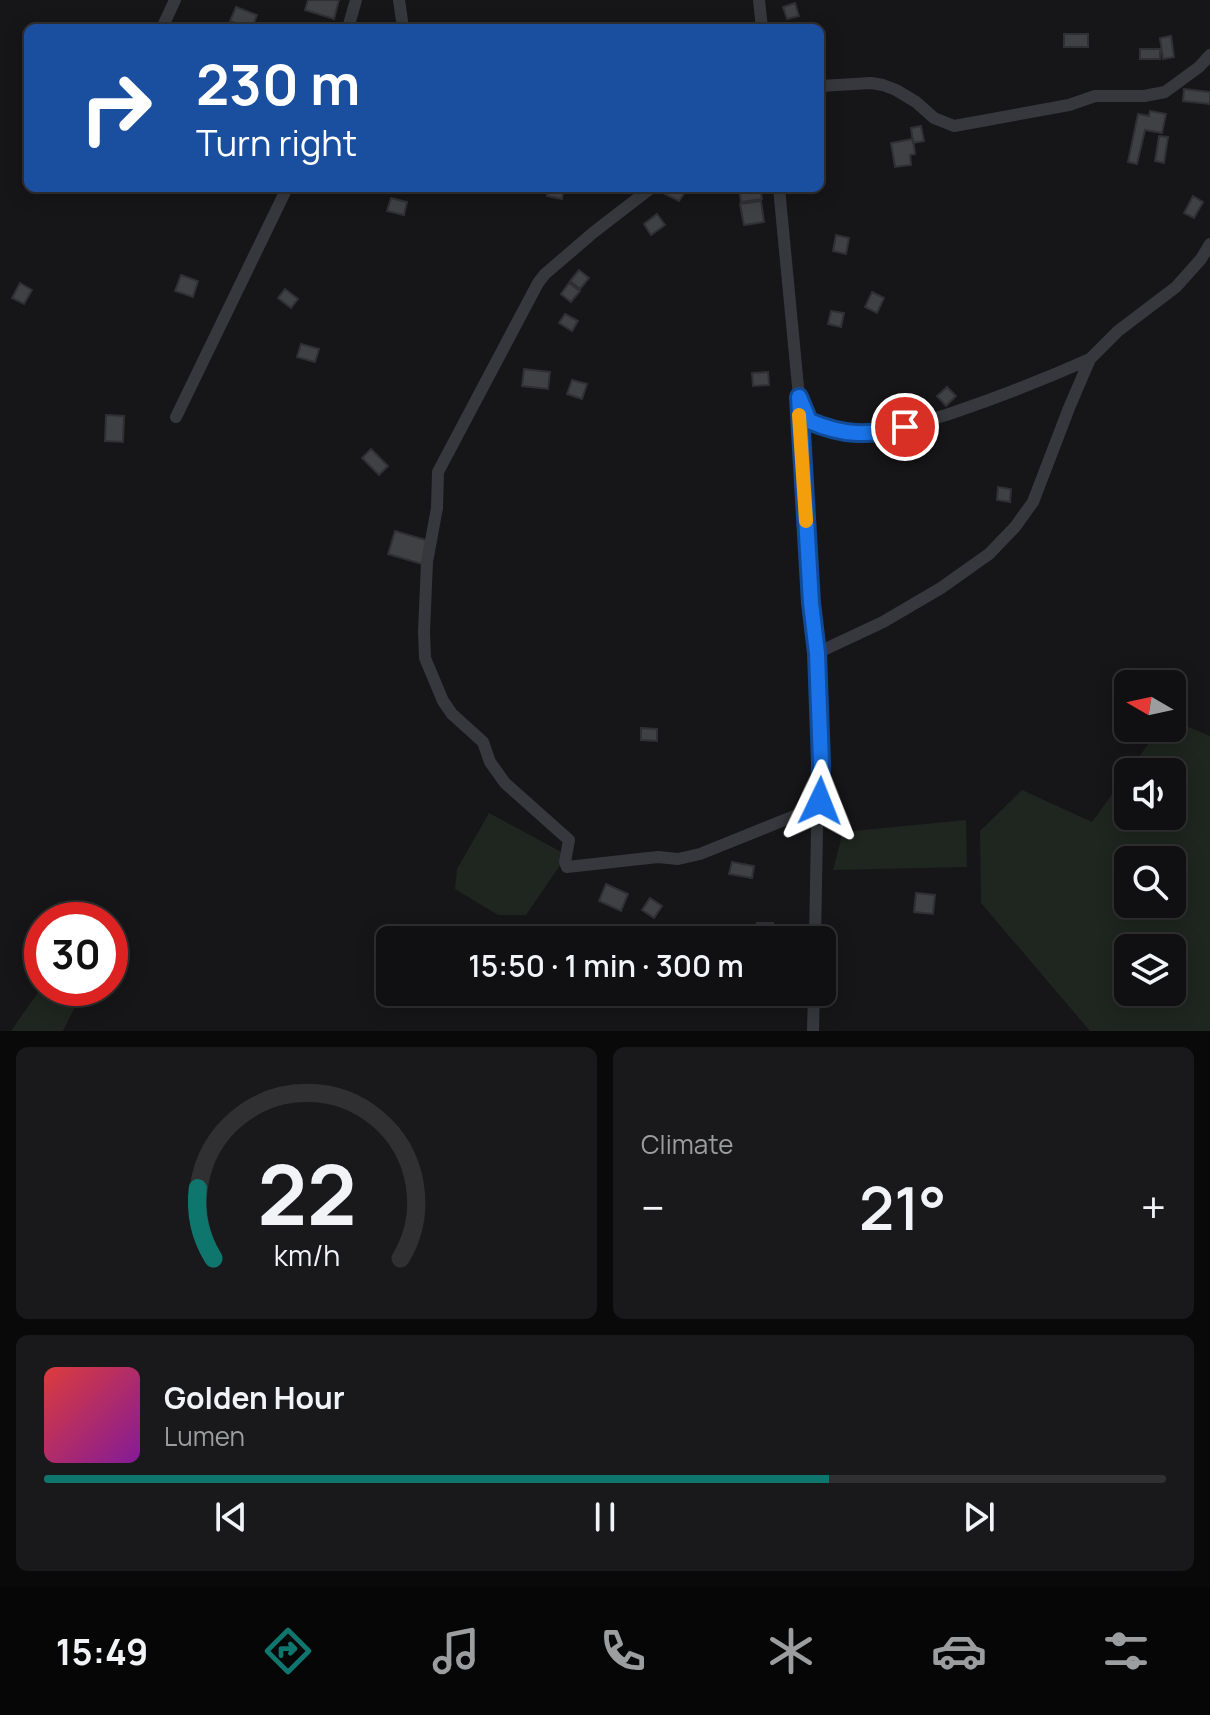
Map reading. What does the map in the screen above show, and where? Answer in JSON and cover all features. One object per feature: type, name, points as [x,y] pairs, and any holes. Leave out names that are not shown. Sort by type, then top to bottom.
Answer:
[{"type":"street","points":[[164,24],[175,0]]},
{"type":"street","points":[[349,24],[356,0]]},
{"type":"street","points":[[399,0],[402,24]]},
{"type":"street","points":[[759,0],[762,24]]},
{"type":"street","points":[[824,86],[883,85],[916,102],[934,118],[954,126],[1069,105],[1095,96],[1144,96],[1165,92],[1210,55]]},
{"type":"street","points":[[176,417],[285,192]]},
{"type":"street","points":[[646,192],[538,283],[438,472],[437,508],[427,562],[425,658],[443,701],[452,714],[483,742],[490,762],[505,783],[569,840],[567,867],[658,857],[678,859],[700,854],[797,815],[820,801]]},
{"type":"street","points":[[779,192],[799,397],[811,603],[817,653],[821,735],[815,926]]},
{"type":"street","points":[[817,653],[883,622],[941,588],[989,554],[1015,527],[1033,502],[1090,359],[1118,331],[1176,287],[1210,244]]},
{"type":"street","points":[[799,397],[809,421],[842,433],[884,432],[970,407],[1090,359]]},
{"type":"street","points":[[813,1031],[814,1006]]},
{"type":"shaded area","points":[[1186,726],[1210,736],[1210,1031],[1090,1031],[981,903],[980,831],[1022,790],[1092,822],[1114,791],[1114,830],[1186,830],[1186,758],[1138,758],[1150,742],[1186,742]]},
{"type":"shaded area","points":[[489,813],[567,855],[526,915],[498,915],[455,889],[457,869]]},
{"type":"shaded area","points":[[966,820],[967,867],[833,870],[843,832]]},
{"type":"shaded area","points":[[29,1006],[76,1006],[63,1031],[11,1031]]},
{"type":"building","points":[[308,0],[339,0],[334,19],[305,10]]},
{"type":"building","points":[[795,3],[799,16],[787,19],[783,7]]},
{"type":"building","points":[[236,7],[257,15],[254,24],[230,21]]},
{"type":"building","points":[[1064,34],[1088,34],[1088,47],[1064,47]]},
{"type":"building","points":[[1171,36],[1174,57],[1163,59],[1160,38]]},
{"type":"building","points":[[1140,49],[1160,49],[1160,59],[1140,59]]},
{"type":"building","points":[[1184,89],[1210,92],[1210,104],[1183,101]]},
{"type":"building","points":[[1150,111],[1166,114],[1162,133],[1145,130],[1137,164],[1128,162],[1138,114],[1149,116]]},
{"type":"building","points":[[921,126],[924,141],[913,143],[911,128]]},
{"type":"building","points":[[1159,136],[1168,137],[1164,163],[1155,161]]},
{"type":"building","points":[[913,139],[915,154],[910,155],[911,165],[895,167],[891,143]]},
{"type":"building","points":[[548,192],[563,192],[562,199],[547,196]]},
{"type":"building","points":[[664,192],[685,192],[679,201]]},
{"type":"building","points":[[740,192],[761,192],[762,199],[741,202]]},
{"type":"building","points":[[1193,196],[1203,202],[1194,218],[1184,213]]},
{"type":"building","points":[[391,198],[407,202],[404,215],[387,211]]},
{"type":"building","points":[[761,201],[764,222],[744,225],[740,204]]},
{"type":"building","points":[[657,214],[665,225],[651,235],[644,224]]},
{"type":"building","points":[[836,235],[849,238],[846,254],[833,251]]},
{"type":"building","points":[[579,270],[589,278],[580,289],[570,281]]},
{"type":"building","points":[[181,275],[198,281],[193,297],[175,291]]},
{"type":"building","points":[[20,283],[32,290],[24,304],[12,298]]},
{"type":"building","points":[[569,283],[580,291],[571,302],[561,294]]},
{"type":"building","points":[[285,289],[298,299],[291,308],[278,298]]},
{"type":"building","points":[[872,292],[884,298],[877,313],[865,307]]},
{"type":"building","points":[[831,311],[844,313],[841,327],[828,324]]},
{"type":"building","points":[[565,314],[578,321],[572,331],[559,323]]},
{"type":"building","points":[[301,344],[319,349],[315,362],[297,357]]},
{"type":"building","points":[[524,369],[550,372],[548,389],[522,386]]},
{"type":"building","points":[[768,372],[769,385],[753,386],[752,373]]},
{"type":"building","points":[[572,380],[587,384],[582,399],[567,394]]},
{"type":"building","points":[[947,387],[956,396],[946,406],[937,396]]},
{"type":"building","points":[[106,415],[124,416],[123,442],[105,441]]},
{"type":"building","points":[[371,449],[388,466],[379,475],[362,458]]},
{"type":"building","points":[[998,487],[1011,489],[1010,502],[997,500]]},
{"type":"building","points":[[395,531],[429,541],[422,564],[388,554]]},
{"type":"building","points":[[641,728],[657,729],[657,741],[641,740]]},
{"type":"building","points":[[732,862],[754,866],[752,878],[729,874]]},
{"type":"building","points":[[606,884],[628,894],[621,911],[599,901]]},
{"type":"building","points":[[916,893],[935,895],[933,914],[914,912]]},
{"type":"building","points":[[650,898],[662,906],[654,918],[642,910]]},
{"type":"building","points":[[757,923],[773,923],[772,926],[757,926]]},
{"type":"slow traffic","points":[[799,415],[806,521]]},
{"type":"route","points":[[820,801],[817,653],[811,603],[799,397],[809,421],[842,433],[884,432],[905,427]]}]
